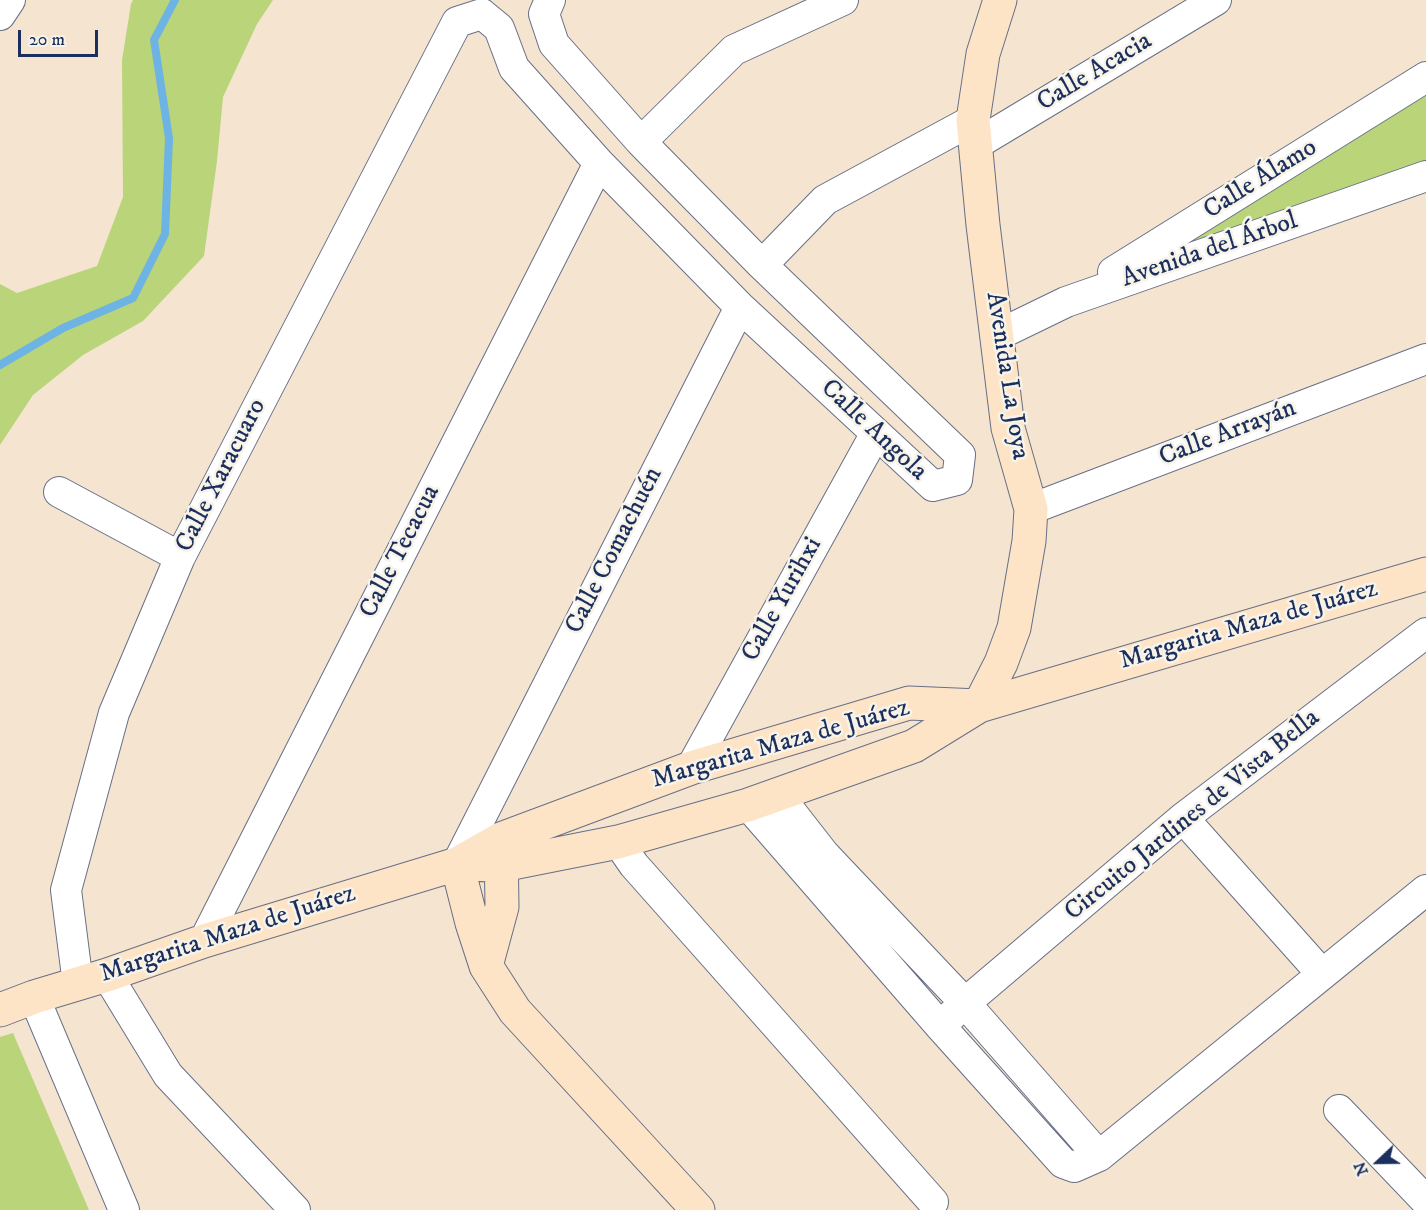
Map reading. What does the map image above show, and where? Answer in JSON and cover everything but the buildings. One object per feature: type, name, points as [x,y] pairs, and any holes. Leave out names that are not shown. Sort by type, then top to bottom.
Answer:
[{"type":"main road","name":"Avenida La Joya","points":[[979,706],[1001,663],[1014,628],[1029,541],[1031,509],[1008,428],[974,133],[983,54],[1000,0]]},
{"type":"main road","name":"Margarita Maza de Juárez","points":[[501,852],[618,842],[763,800],[914,747],[979,706],[1426,574]]},
{"type":"main road","name":"Margarita Maza de Juárez","points":[[16,1004],[204,941],[501,852],[691,768],[909,703],[979,706]]},
{"type":"main road","points":[[486,966],[502,907],[501,852]]},
{"type":"main road","points":[[457,864],[486,966],[515,1011],[698,1210]]},
{"type":"street","points":[[0,15],[10,0]]},
{"type":"street","name":"Calle Angola","points":[[482,14],[499,28],[514,68],[599,163],[740,307],[933,486],[957,480],[960,455],[762,265],[641,142],[554,44],[544,14],[550,0]]},
{"type":"street","points":[[641,142],[734,50],[843,0]]},
{"type":"street","name":"Calle Acacia","points":[[974,133],[1216,0]]},
{"type":"street","name":"Calle Xaracuaro","points":[[92,979],[66,890],[114,713],[180,557],[457,22],[482,14]]},
{"type":"street","name":"Calle Álamo","points":[[1066,302],[1426,77]]},
{"type":"street","points":[[762,265],[825,200],[974,133]]},
{"type":"street","name":"Calle Tecacua","points":[[204,941],[599,163]]},
{"type":"street","name":"Avenida del Árbol","points":[[998,335],[1066,302],[1426,176]]},
{"type":"street","name":"Calle Comachuén","points":[[457,864],[740,307]]},
{"type":"street","name":"Calle Arrayán","points":[[1031,509],[1426,359]]},
{"type":"street","name":"Calle Yurihxi","points":[[691,768],[876,433]]},
{"type":"street","points":[[59,492],[180,557]]},
{"type":"street","name":"Circuito Jardines de Vista Bella","points":[[940,1026],[964,1003],[1183,818],[1426,633]]},
{"type":"street","points":[[491,795],[501,852]]},
{"type":"street","points":[[763,800],[824,854],[964,1003],[1099,1156]]},
{"type":"street","points":[[763,800],[940,1026],[1063,1163],[1074,1167],[1099,1156],[1426,890]]},
{"type":"street","points":[[1183,818],[1322,974]]},
{"type":"street","points":[[618,842],[634,866],[933,1202]]},
{"type":"street","points":[[92,979],[168,1074],[295,1210]]},
{"type":"street","points":[[16,1004],[124,1210]]},
{"type":"street","points":[[1339,1110],[1426,1201]]},
{"type":"green space","points":[[133,0],[273,0],[257,24],[223,97],[204,256],[143,321],[83,355],[33,395],[0,445],[0,284],[17,293],[97,266],[123,197],[122,60]]},
{"type":"green space","points":[[1426,90],[1426,170],[1112,280]]},
{"type":"green space","points":[[13,1033],[89,1210],[0,1210],[0,1037]]},
{"type":"waterway","points":[[0,365],[63,328],[133,298],[165,234],[169,138],[154,40],[175,0]]}]
